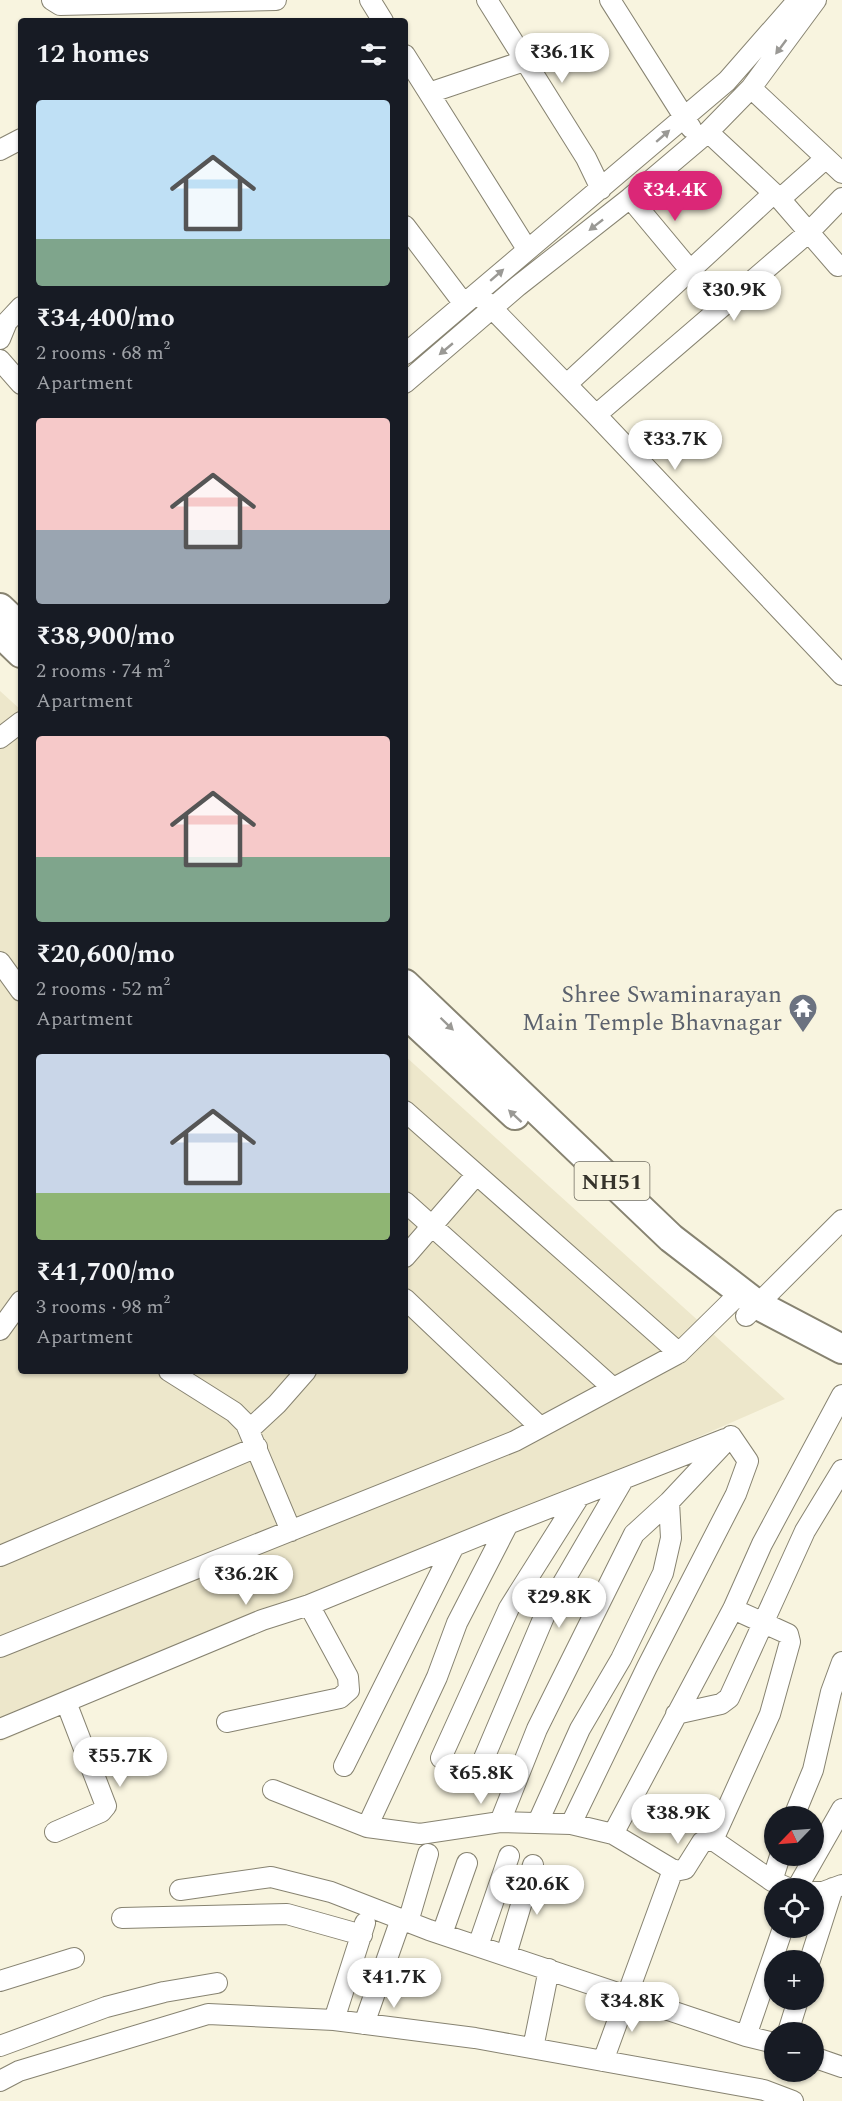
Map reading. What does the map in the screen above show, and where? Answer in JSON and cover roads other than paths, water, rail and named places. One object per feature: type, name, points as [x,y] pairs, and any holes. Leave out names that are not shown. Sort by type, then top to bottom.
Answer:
[{"type":"highway","points":[[0,608],[18,625]]},
{"type":"highway","points":[[0,633],[18,650]]},
{"type":"highway","name":"NH51","points":[[408,987],[671,1238],[744,1304],[788,1341],[842,1369]]},
{"type":"highway","name":"NH51","points":[[408,1016],[648,1239],[744,1304],[842,1349]]},
{"type":"street","points":[[52,0],[60,5],[276,0]]},
{"type":"street","points":[[370,0],[381,18]]},
{"type":"street","points":[[487,0],[586,158],[601,189]]},
{"type":"street","points":[[610,0],[684,117],[703,136],[777,196],[838,266]]},
{"type":"street","points":[[408,351],[736,72],[806,1]]},
{"type":"street","points":[[408,380],[518,286],[630,198],[703,136],[751,88],[806,1]]},
{"type":"street","points":[[408,60],[527,249]]},
{"type":"street","points":[[429,93],[524,61]]},
{"type":"street","points":[[751,88],[842,173]]},
{"type":"street","points":[[0,150],[18,141]]},
{"type":"street","points":[[567,384],[690,270],[777,196],[826,158]]},
{"type":"street","points":[[630,198],[690,270]]},
{"type":"street","points":[[596,415],[809,232],[842,198]]},
{"type":"street","points":[[408,229],[471,298],[491,310],[567,384],[842,675]]},
{"type":"street","points":[[0,339],[7,322],[18,310]]},
{"type":"street","points":[[0,360],[18,381]]},
{"type":"street","points":[[0,738],[18,724]]},
{"type":"street","points":[[0,962],[18,987]]},
{"type":"street","points":[[408,1114],[679,1353]]},
{"type":"street","points":[[408,1254],[476,1175]]},
{"type":"street","points":[[408,1205],[613,1388]]},
{"type":"street","points":[[0,1647],[500,1447],[540,1427],[679,1353],[744,1304],[842,1220]]},
{"type":"street","points":[[408,1302],[540,1427]]},
{"type":"street","points":[[0,1330],[18,1305]]},
{"type":"street","points":[[174,1374],[234,1412],[253,1438],[291,1531]]},
{"type":"street","points":[[0,1556],[253,1438],[277,1404],[303,1374]]},
{"type":"street","points":[[613,1834],[734,1609],[762,1544],[839,1409]]},
{"type":"street","points":[[0,1729],[262,1620],[309,1605],[731,1436]]},
{"type":"street","points":[[500,1822],[537,1729],[634,1534],[669,1502],[731,1436]]},
{"type":"street","points":[[571,1824],[646,1667],[736,1494],[748,1461],[731,1436]]},
{"type":"street","points":[[676,1714],[721,1704],[729,1698],[809,1524],[842,1470]]},
{"type":"street","points":[[478,1770],[546,1612],[623,1480]]},
{"type":"street","points":[[441,1758],[506,1613],[579,1497]]},
{"type":"street","points":[[538,1822],[580,1729],[621,1659],[663,1573],[671,1538],[669,1502]]},
{"type":"street","points":[[367,1827],[437,1677],[457,1623],[508,1524]]},
{"type":"street","points":[[344,1766],[454,1546]]},
{"type":"street","points":[[227,1722],[340,1698],[349,1690],[348,1677],[309,1605]]},
{"type":"street","points":[[603,2061],[626,1994],[679,1869],[708,1841],[770,1714],[790,1642],[788,1634],[734,1609]]},
{"type":"street","points":[[798,1806],[813,1770],[831,1692],[842,1662]]},
{"type":"street","points":[[55,1832],[101,1812],[106,1806],[66,1702]]},
{"type":"street","points":[[273,1790],[367,1827],[420,1834],[500,1822],[571,1824],[613,1834],[679,1869]]},
{"type":"street","points":[[803,1878],[842,1809]]},
{"type":"street","points":[[708,1841],[769,1878]]},
{"type":"street","points":[[364,2024],[428,1854]]},
{"type":"street","points":[[478,1946],[509,1856]]},
{"type":"street","points":[[442,1934],[467,1863]]},
{"type":"street","points":[[506,1955],[533,1865]]},
{"type":"street","points":[[180,1890],[271,1877],[331,1892],[442,1934],[764,2040]]},
{"type":"street","points":[[814,1950],[838,1886]]},
{"type":"street","points":[[334,2020],[370,1907]]},
{"type":"street","points":[[122,1918],[287,1914],[362,1935]]},
{"type":"street","points":[[746,2036],[780,1938]]},
{"type":"street","points":[[0,1981],[74,1958]]},
{"type":"street","points":[[533,2048],[549,1969]]},
{"type":"street","points":[[0,2046],[106,2007],[164,1992],[217,1983]]},
{"type":"street","points":[[0,2081],[20,2071],[208,2014],[334,2020],[533,2048],[764,2090],[793,2101]]},
{"type":"street","points":[[824,2060],[842,2067]]},
{"type":"place","name":"Shree Swaminarayan Main Temple Bhavnagar","points":[[803,1034]]}]
